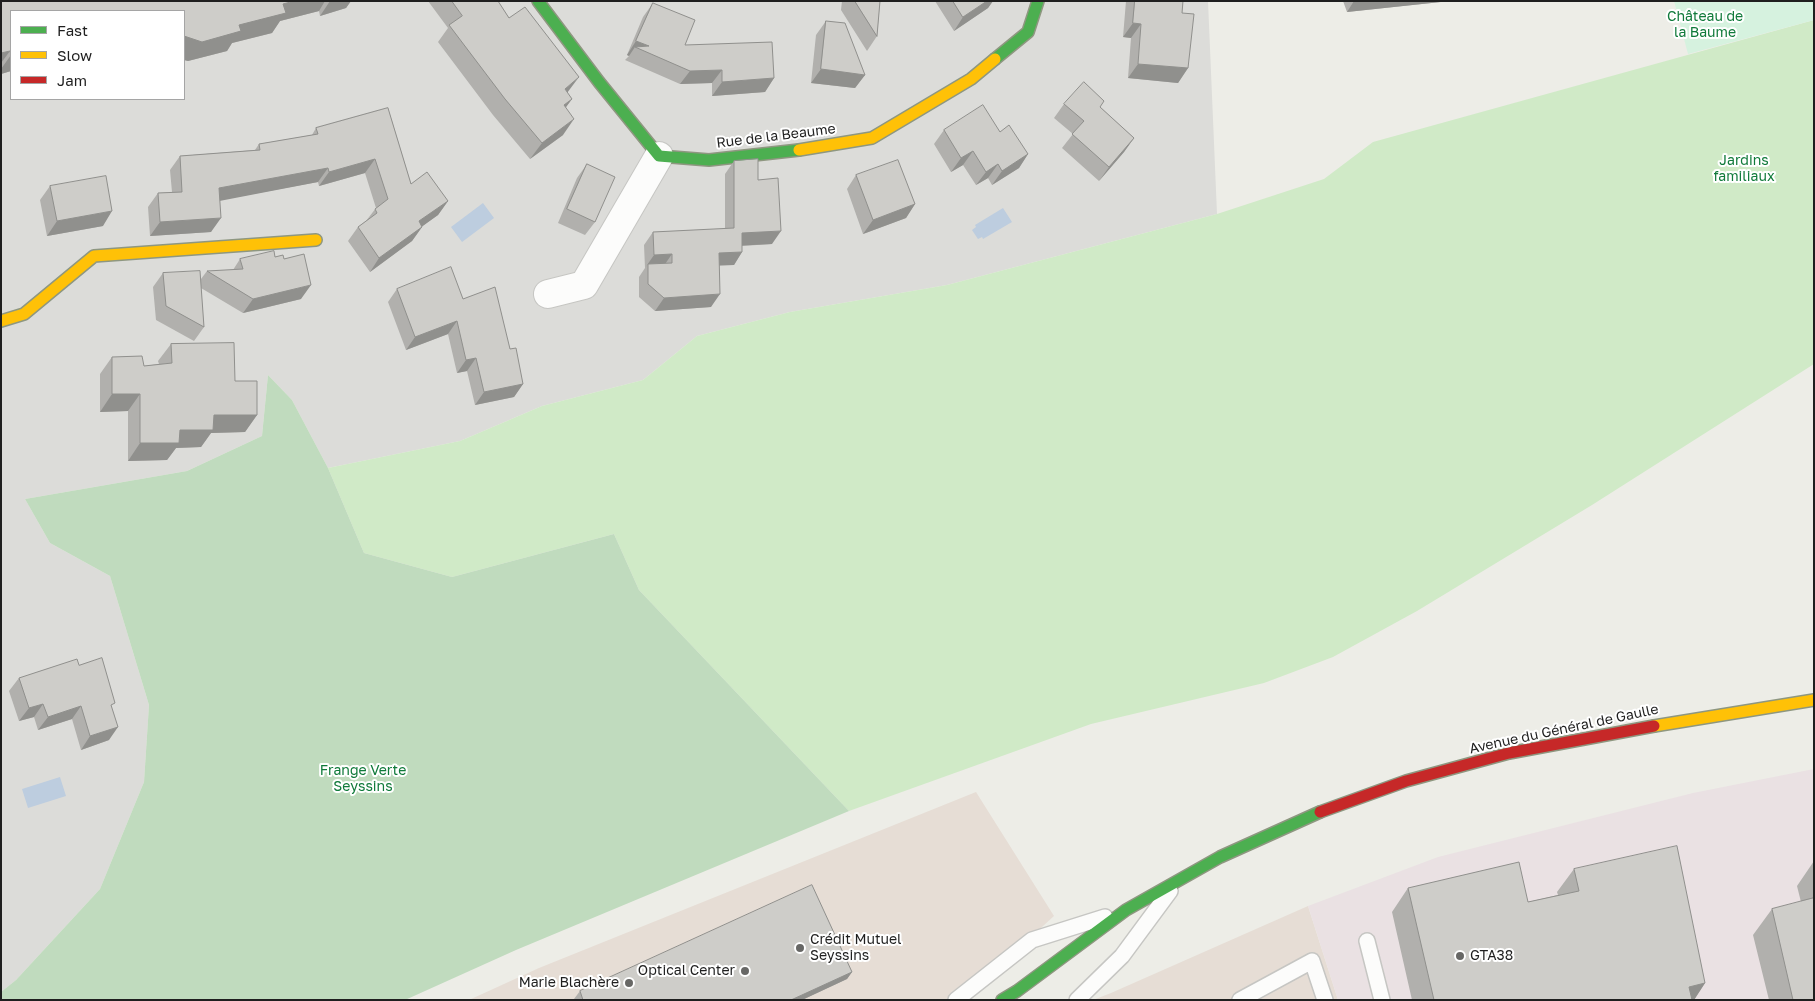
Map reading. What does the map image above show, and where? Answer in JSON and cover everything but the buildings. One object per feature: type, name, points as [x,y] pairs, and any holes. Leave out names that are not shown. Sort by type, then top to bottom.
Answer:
[{"type":"street","points":[[538,1],[658,156],[584,285],[548,294]]},
{"type":"street","name":"Rue de la Beaume","points":[[658,156],[709,160],[789,152],[872,138],[978,74],[1028,32],[1038,1]]},
{"type":"street","points":[[1,321],[24,314],[94,256],[316,240]]},
{"type":"street","name":"Avenue du Général de Gaulle","points":[[1002,1000],[1014,995],[1126,910],[1220,857],[1331,807],[1406,782],[1510,753],[1673,722],[1814,700]]},
{"type":"lane","points":[[1077,1000],[1122,956],[1179,879]]},
{"type":"lane","points":[[956,1000],[1032,940],[1126,910]]},
{"type":"lane","points":[[1367,941],[1382,1000]]},
{"type":"lane","points":[[1240,1000],[1312,961],[1325,1000]]},
{"type":"shaded area","points":[[1,1],[1208,1],[1217,214],[947,285],[790,312],[697,336],[643,380],[542,406],[460,441],[328,468],[292,400],[268,375],[262,436],[187,471],[25,499],[50,543],[110,576],[149,705],[144,782],[100,889],[16,980],[1,992]]},
{"type":"shaded area","points":[[1814,769],[1814,1000],[1338,1000],[1308,906],[1438,857],[1693,793]]},
{"type":"shaded area","points":[[976,792],[1054,916],[962,1000],[469,1000],[539,968]]},
{"type":"shaded area","points":[[1308,906],[1338,1000],[1093,1000],[1111,993]]},
{"type":"green space","name":"Château de la Baume","points":[[1674,1],[1814,1],[1814,20],[1688,54]]},
{"type":"green space","name":"Jardins familiaux","points":[[1814,20],[1814,364],[1592,505],[1417,611],[1333,657],[1264,683],[1091,724],[849,811],[639,590],[614,534],[452,577],[364,553],[328,468],[460,441],[542,406],[643,380],[697,336],[790,312],[947,285],[1217,214],[1324,179],[1373,142]]},
{"type":"green space","name":"Frange Verte Seyssins","points":[[268,375],[292,400],[328,468],[364,553],[452,577],[614,534],[639,590],[849,811],[516,950],[405,1000],[1,1000],[1,992],[16,980],[100,889],[144,782],[149,705],[110,576],[50,543],[25,499],[187,471],[262,436]]},
{"type":"water","points":[[483,203],[494,218],[462,242],[451,227]]},
{"type":"water","points":[[1003,208],[1012,222],[983,239],[982,237],[978,239],[972,230],[976,227],[975,225]]},
{"type":"water","points":[[60,777],[66,796],[28,808],[22,789]]},
{"type":"traffic: fast","points":[[538,1],[599,82],[659,156],[709,160],[799,150]]},
{"type":"traffic: fast","points":[[995,59],[1028,32],[1038,1]]},
{"type":"traffic: fast","points":[[1002,1000],[1017,991],[1126,910],[1220,857],[1320,812]]},
{"type":"traffic: slow","points":[[799,150],[872,138],[971,79],[995,59]]},
{"type":"traffic: slow","points":[[1,321],[24,314],[94,256],[316,240]]},
{"type":"traffic: slow","points":[[1654,726],[1814,700]]},
{"type":"traffic: jam","points":[[1320,812],[1406,781],[1509,753],[1654,726]]},
{"type":"place","name":"Crédit Mutuel Seyssins","points":[[800,948]]},
{"type":"place","name":"GTA38","points":[[1460,956]]},
{"type":"place","name":"Optical Center","points":[[745,971]]},
{"type":"place","name":"Marie Blachère","points":[[629,983]]}]
